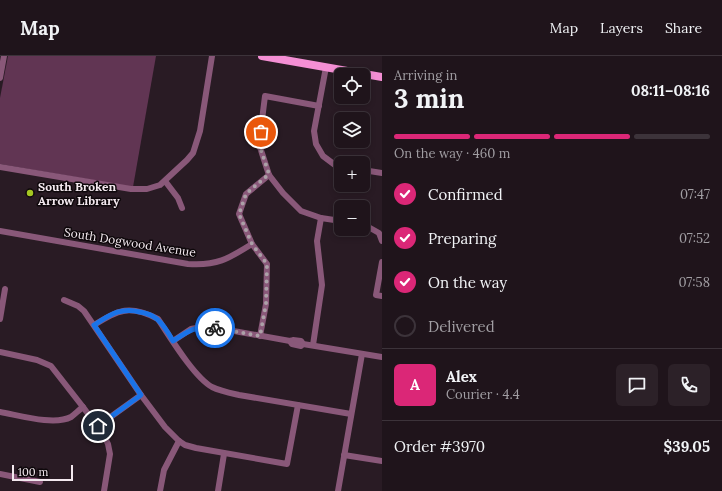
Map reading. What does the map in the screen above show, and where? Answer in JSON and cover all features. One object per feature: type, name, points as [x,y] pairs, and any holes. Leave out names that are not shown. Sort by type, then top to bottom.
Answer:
[{"type":"main road","points":[[262,56],[382,77]]},
{"type":"street","points":[[0,78],[4,56]]},
{"type":"street","points":[[0,167],[131,189],[153,188],[165,181],[193,153],[200,131],[212,56]]},
{"type":"street","points":[[326,67],[314,131],[316,144],[323,156],[334,164]]},
{"type":"street","points":[[319,106],[265,96],[259,144],[269,174],[283,193],[301,210],[321,218],[334,220]]},
{"type":"street","points":[[370,171],[382,173]]},
{"type":"street","points":[[260,336],[266,304],[267,264],[252,244],[239,214],[246,194],[269,174]]},
{"type":"street","points":[[165,181],[178,198],[182,208]]},
{"type":"street","points":[[313,345],[322,285],[317,241],[321,218]]},
{"type":"street","points":[[370,228],[379,233],[382,241]]},
{"type":"street","name":"South Dogwood Avenue","points":[[0,231],[188,264],[216,263],[225,260],[252,244]]},
{"type":"street","points":[[379,296],[382,262]]},
{"type":"street","points":[[0,319],[5,289]]},
{"type":"street","points":[[64,300],[78,306],[94,325],[141,395],[165,427],[185,445],[224,454],[287,464],[298,405]]},
{"type":"street","points":[[94,325],[121,310],[133,310],[148,314],[158,319],[200,378],[211,387],[238,395],[351,414]]},
{"type":"street","points":[[173,341],[191,329],[206,326],[290,341],[302,341],[303,344],[382,357]]},
{"type":"street","points":[[0,352],[37,360],[51,366],[84,407],[98,426],[108,444],[110,454],[104,491]]},
{"type":"street","points":[[338,491],[362,354]]},
{"type":"street","points":[[98,426],[141,395]]},
{"type":"street","points":[[0,412],[52,421],[63,420],[71,417],[84,407]]},
{"type":"street","points":[[160,491],[164,470],[179,441]]},
{"type":"street","points":[[218,491],[224,454]]},
{"type":"street","points":[[344,455],[382,461]]},
{"type":"street","points":[[0,474],[40,482]]},
{"type":"shaded area","points":[[8,56],[156,56],[133,187],[0,164],[0,98]]},
{"type":"way so far","points":[[215,328],[260,336],[266,304],[267,264],[252,244],[239,214],[246,194],[269,174],[259,144],[261,132]]},
{"type":"place","name":"South Broken Arrow Library","points":[[30,193]]},
{"type":"route","points":[[98,426],[141,395],[94,325],[121,310],[133,310],[148,314],[158,319],[173,341],[191,329],[197,327],[206,326],[215,328]]}]
